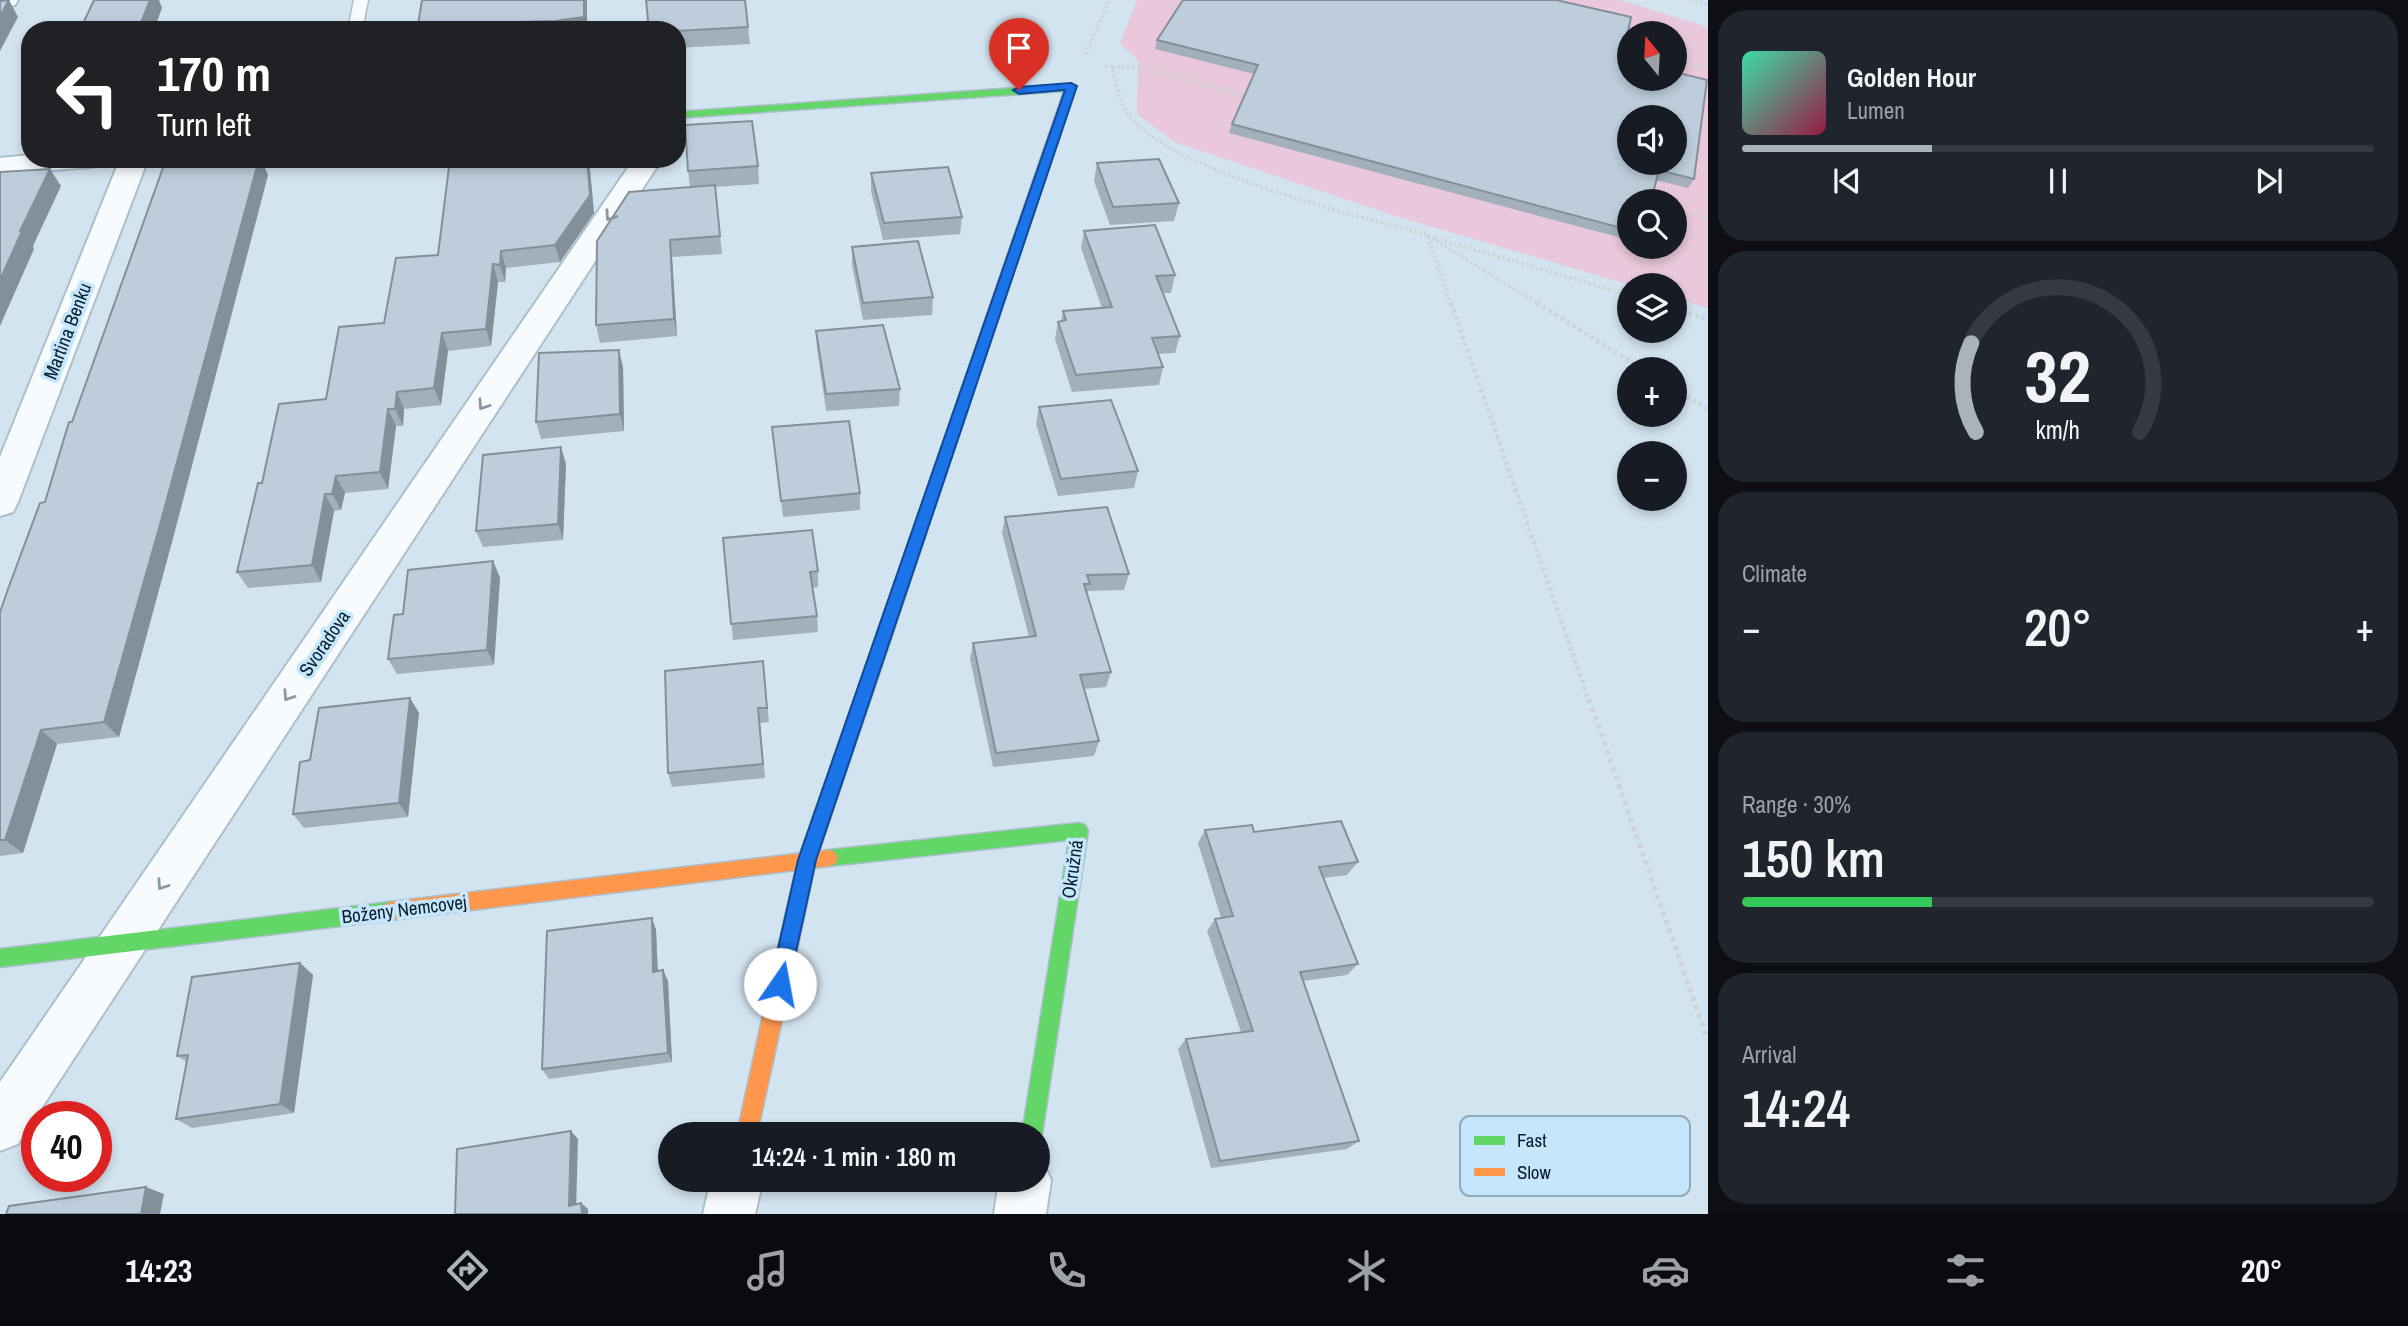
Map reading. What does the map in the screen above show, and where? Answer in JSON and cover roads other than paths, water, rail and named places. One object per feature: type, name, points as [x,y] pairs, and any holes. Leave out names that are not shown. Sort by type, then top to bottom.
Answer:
[{"type":"street","points":[[0,0],[6,0]]},
{"type":"street","points":[[686,115],[1071,86],[807,860],[750,1122]]},
{"type":"street","points":[[0,166],[21,164]]},
{"type":"street","name":"Martina Benku","points":[[0,502],[130,168]]},
{"type":"street","name":"Svoradova","points":[[0,1126],[642,168]]},
{"type":"street","name":"Okružná","points":[[807,860],[1079,831],[1034,1122]]},
{"type":"street","name":"Boženy Nemcovej","points":[[0,958],[807,860]]},
{"type":"street","points":[[729,1214],[734,1192]]},
{"type":"street","points":[[1020,1214],[1023,1192]]},
{"type":"lane","points":[[357,21],[361,0]]}]
